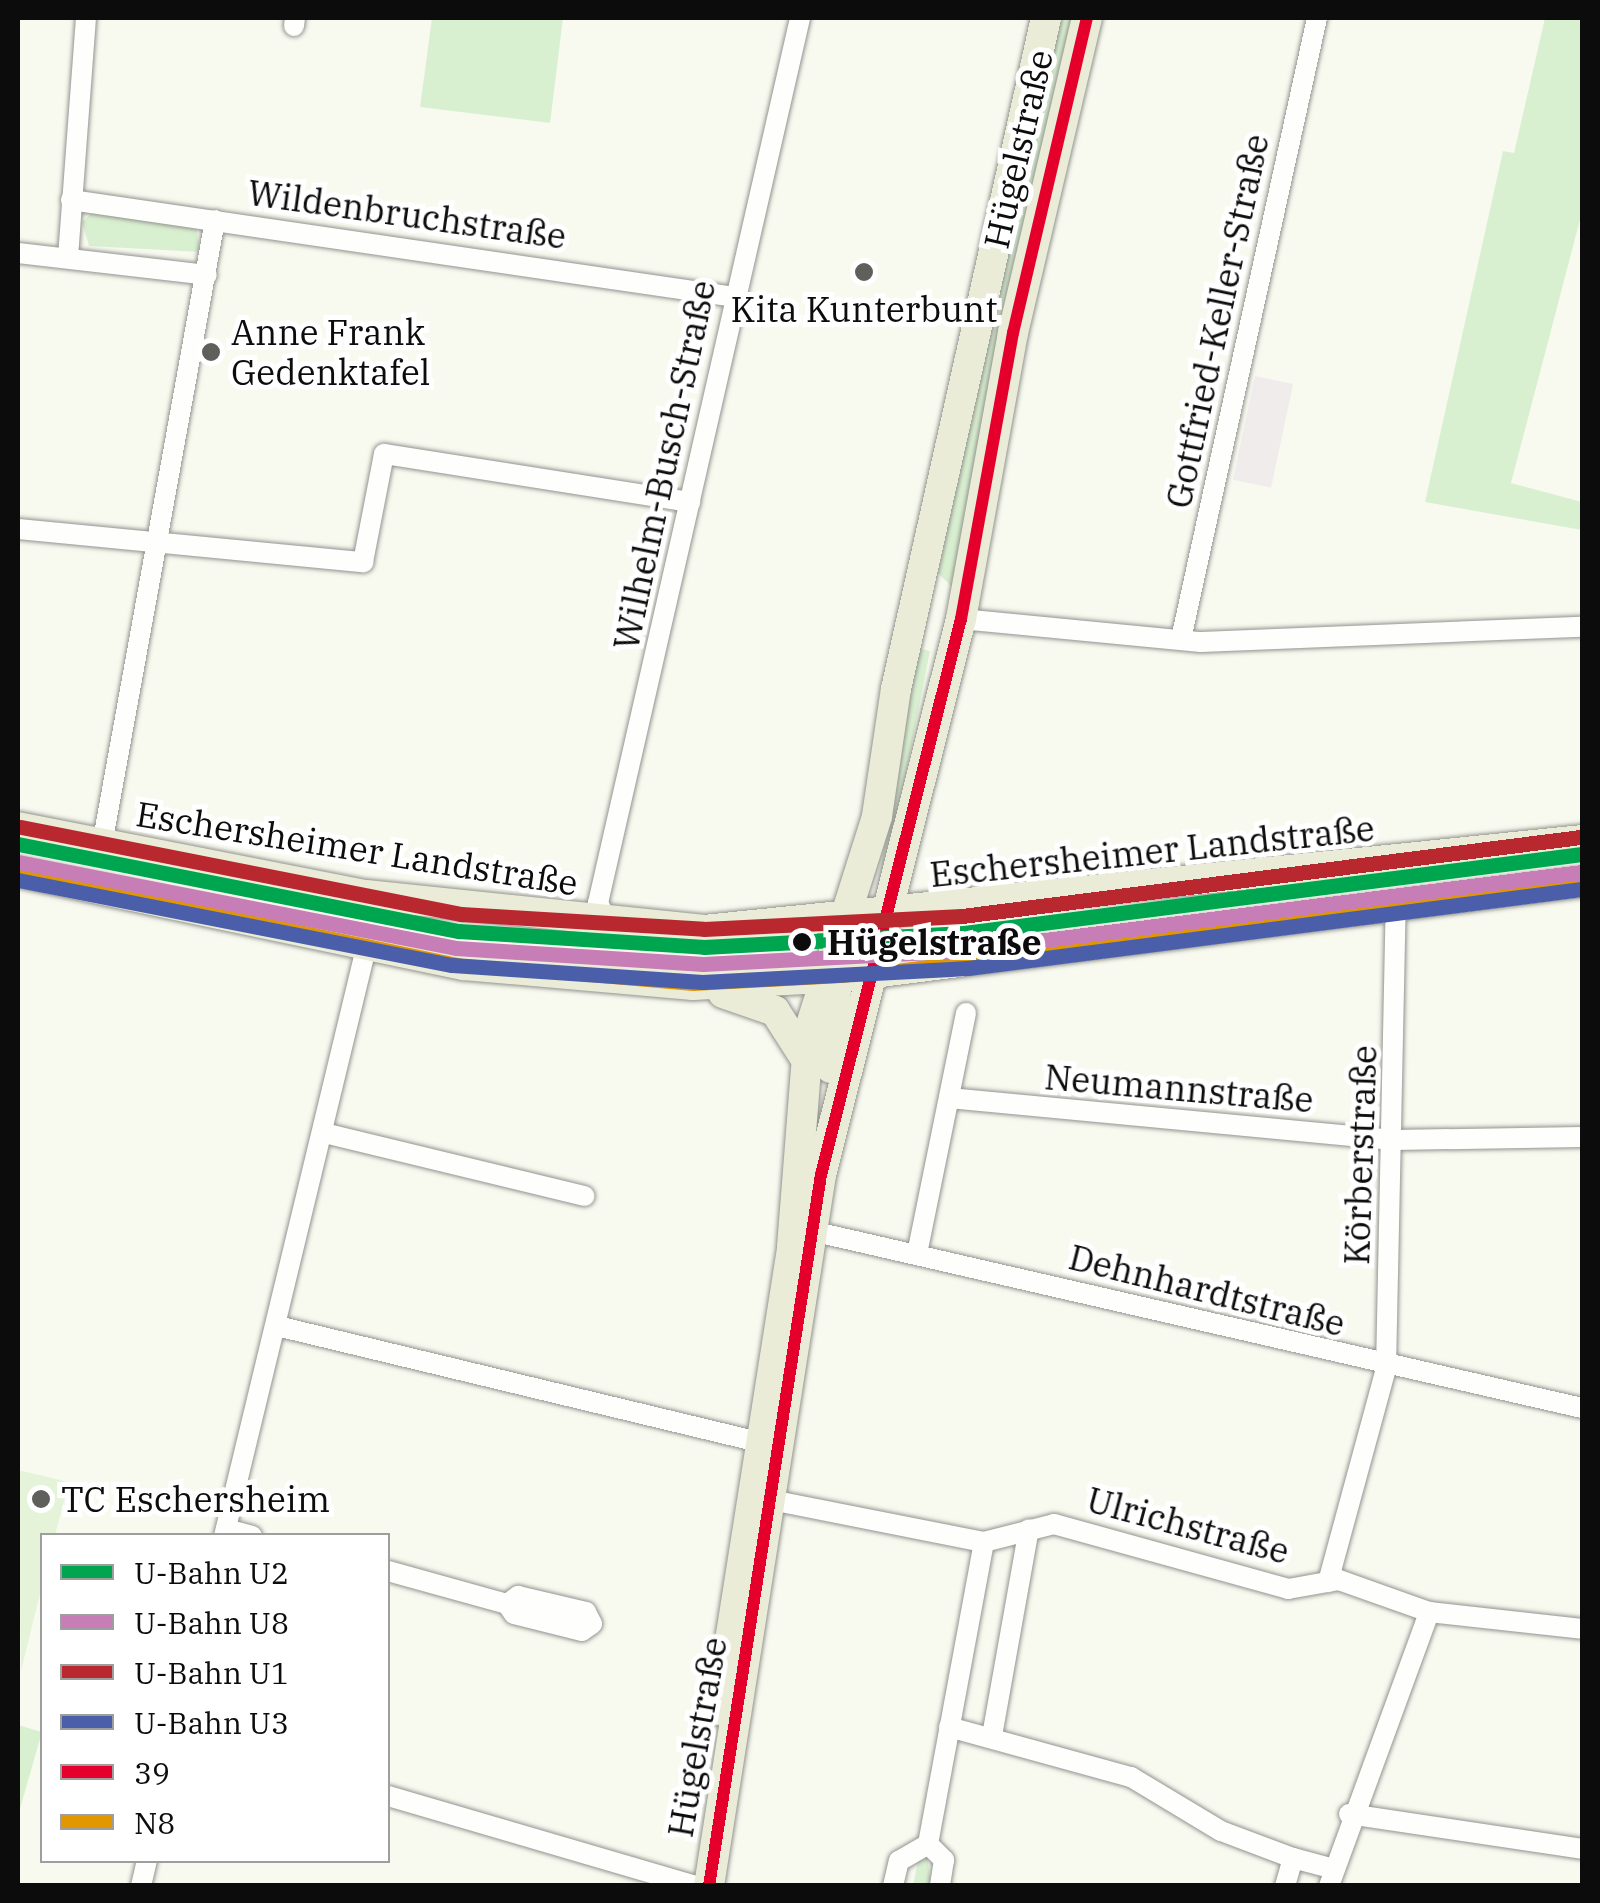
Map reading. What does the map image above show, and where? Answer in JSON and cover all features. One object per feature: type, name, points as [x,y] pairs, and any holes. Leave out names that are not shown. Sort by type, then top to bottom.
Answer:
[{"type":"main road","name":"Hügelstraße","points":[[697,1884],[772,1446],[816,1232],[846,977],[837,933],[877,816],[907,640],[1046,18]]},
{"type":"main road","name":"Hügelstraße","points":[[697,1884],[776,1501],[772,1446],[792,1246],[804,1058],[846,977],[882,921],[945,667],[961,619],[1010,351],[1087,18]]},
{"type":"main road","points":[[926,564],[932,600],[961,619]]},
{"type":"main road","points":[[907,640],[938,637],[945,667]]},
{"type":"main road","points":[[877,816],[882,921],[920,967]]},
{"type":"main road","name":"Eschersheimer Landstraße","points":[[18,827],[366,894],[609,924],[808,924],[837,933],[882,921],[1582,840]]},
{"type":"main road","points":[[18,872],[464,965],[694,985],[846,977],[1396,902],[1582,882]]},
{"type":"main road","points":[[694,985],[775,1010],[804,1058]]},
{"type":"street","points":[[68,257],[86,18]]},
{"type":"street","name":"Wilhelm-Busch-Straße","points":[[609,924],[598,903],[800,18]]},
{"type":"street","name":"Gottfried-Keller-Straße","points":[[1181,638],[1316,18]]},
{"type":"street","name":"Wildenbruchstraße","points":[[71,200],[734,297]]},
{"type":"street","points":[[102,846],[216,220]]},
{"type":"street","points":[[18,253],[207,275]]},
{"type":"street","points":[[18,529],[363,562],[384,454],[690,502]]},
{"type":"street","points":[[961,619],[1181,638],[1582,627]]},
{"type":"street","name":"Körberstraße","points":[[1328,1582],[1386,1370],[1394,1140],[1396,902]]},
{"type":"street","points":[[225,1532],[367,944]]},
{"type":"street","points":[[918,1249],[966,1013]]},
{"type":"street","name":"Neumannstraße","points":[[949,1098],[1394,1140],[1582,1137]]},
{"type":"street","points":[[324,1132],[584,1196]]},
{"type":"street","name":"Dehnhardtstraße","points":[[816,1232],[918,1249],[1386,1370],[1582,1408]]},
{"type":"street","points":[[277,1326],[772,1446]]},
{"type":"street","name":"Ulrichstraße","points":[[776,1501],[984,1542],[1054,1524],[1288,1588],[1328,1582],[1428,1612],[1582,1629]]},
{"type":"street","points":[[992,1736],[1029,1529]]},
{"type":"street","points":[[893,1886],[899,1861],[928,1844],[984,1542]]},
{"type":"street","points":[[390,1572],[507,1604]]},
{"type":"street","points":[[948,1727],[1131,1777],[1221,1831],[1332,1877],[1350,1814],[1428,1612]]},
{"type":"street","points":[[390,1797],[697,1884]]},
{"type":"street","points":[[1350,1814],[1582,1849]]},
{"type":"street","points":[[928,1844],[944,1860],[940,1886]]},
{"type":"street","points":[[1285,1886],[1293,1858]]},
{"type":"shaded area","points":[[1255,376],[1293,384],[1271,488],[1233,480]]},
{"type":"green space","points":[[432,18],[563,18],[550,123],[420,107]]},
{"type":"green space","points":[[1055,18],[1078,18],[952,587],[938,573]]},
{"type":"green space","points":[[1545,18],[1582,18],[1582,212],[1511,483],[1582,502],[1582,530],[1425,502],[1503,151],[1514,153]]},
{"type":"green space","points":[[92,213],[196,225],[200,252],[89,246],[82,222]]},
{"type":"green space","points":[[917,648],[930,651],[884,885],[878,884]]},
{"type":"green space","points":[[18,1470],[69,1482],[56,1533],[40,1533],[40,1594],[21,1671]]},
{"type":"green space","points":[[18,1725],[40,1731],[40,1739],[18,1816]]},
{"type":"green space","points":[[927,1854],[931,1885],[913,1886],[918,1861]]},
{"type":"metro line","name":"U1","points":[[21,827],[461,914],[704,929],[962,916],[1580,837]]},
{"type":"metro line","name":"U2","points":[[18,844],[459,931],[704,947],[964,933],[1582,854]]},
{"type":"metro line","name":"U8","points":[[18,862],[456,948],[703,964],[966,950],[1582,872]]},
{"type":"metro line","name":"U3","points":[[18,880],[452,965],[702,982],[968,968],[1582,889]]},
{"type":"transit line","name":"39","points":[[709,1886],[821,1175],[961,619],[1013,333],[1087,18]]},
{"type":"transit line","name":"N8","points":[[18,872],[464,965],[693,985],[842,977],[1582,882]]},
{"type":"place","name":"Kita Kunterbunt","points":[[864,272]]},
{"type":"place","name":"Anne Frank Gedenktafel","points":[[211,352]]},
{"type":"place","name":"Hügelstraße","points":[[802,942]]},
{"type":"place","name":"TC Eschersheim","points":[[41,1499]]}]
